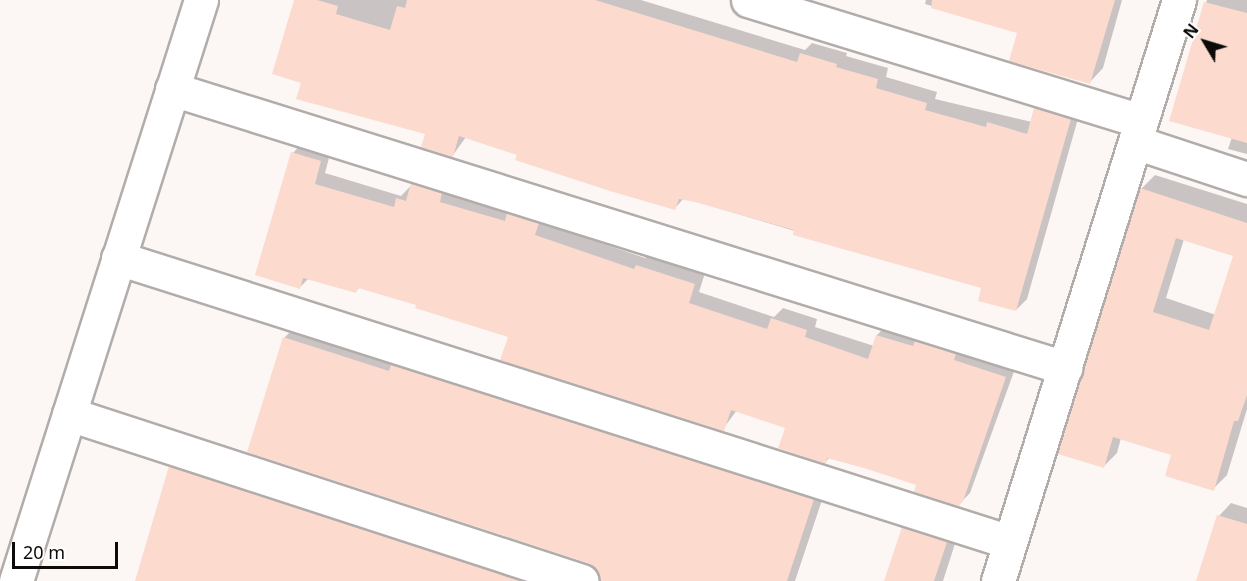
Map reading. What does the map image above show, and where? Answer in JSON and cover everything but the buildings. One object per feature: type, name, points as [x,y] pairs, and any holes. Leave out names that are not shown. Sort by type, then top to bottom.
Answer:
[{"type":"street","points":[[16,581],[201,0]]},
{"type":"street","points":[[748,0],[1138,132],[1247,179]]},
{"type":"street","points":[[998,581],[1179,0]]},
{"type":"street","points":[[172,89],[1065,368]]},
{"type":"street","points":[[118,258],[1010,542]]},
{"type":"street","points":[[69,414],[582,581]]}]
